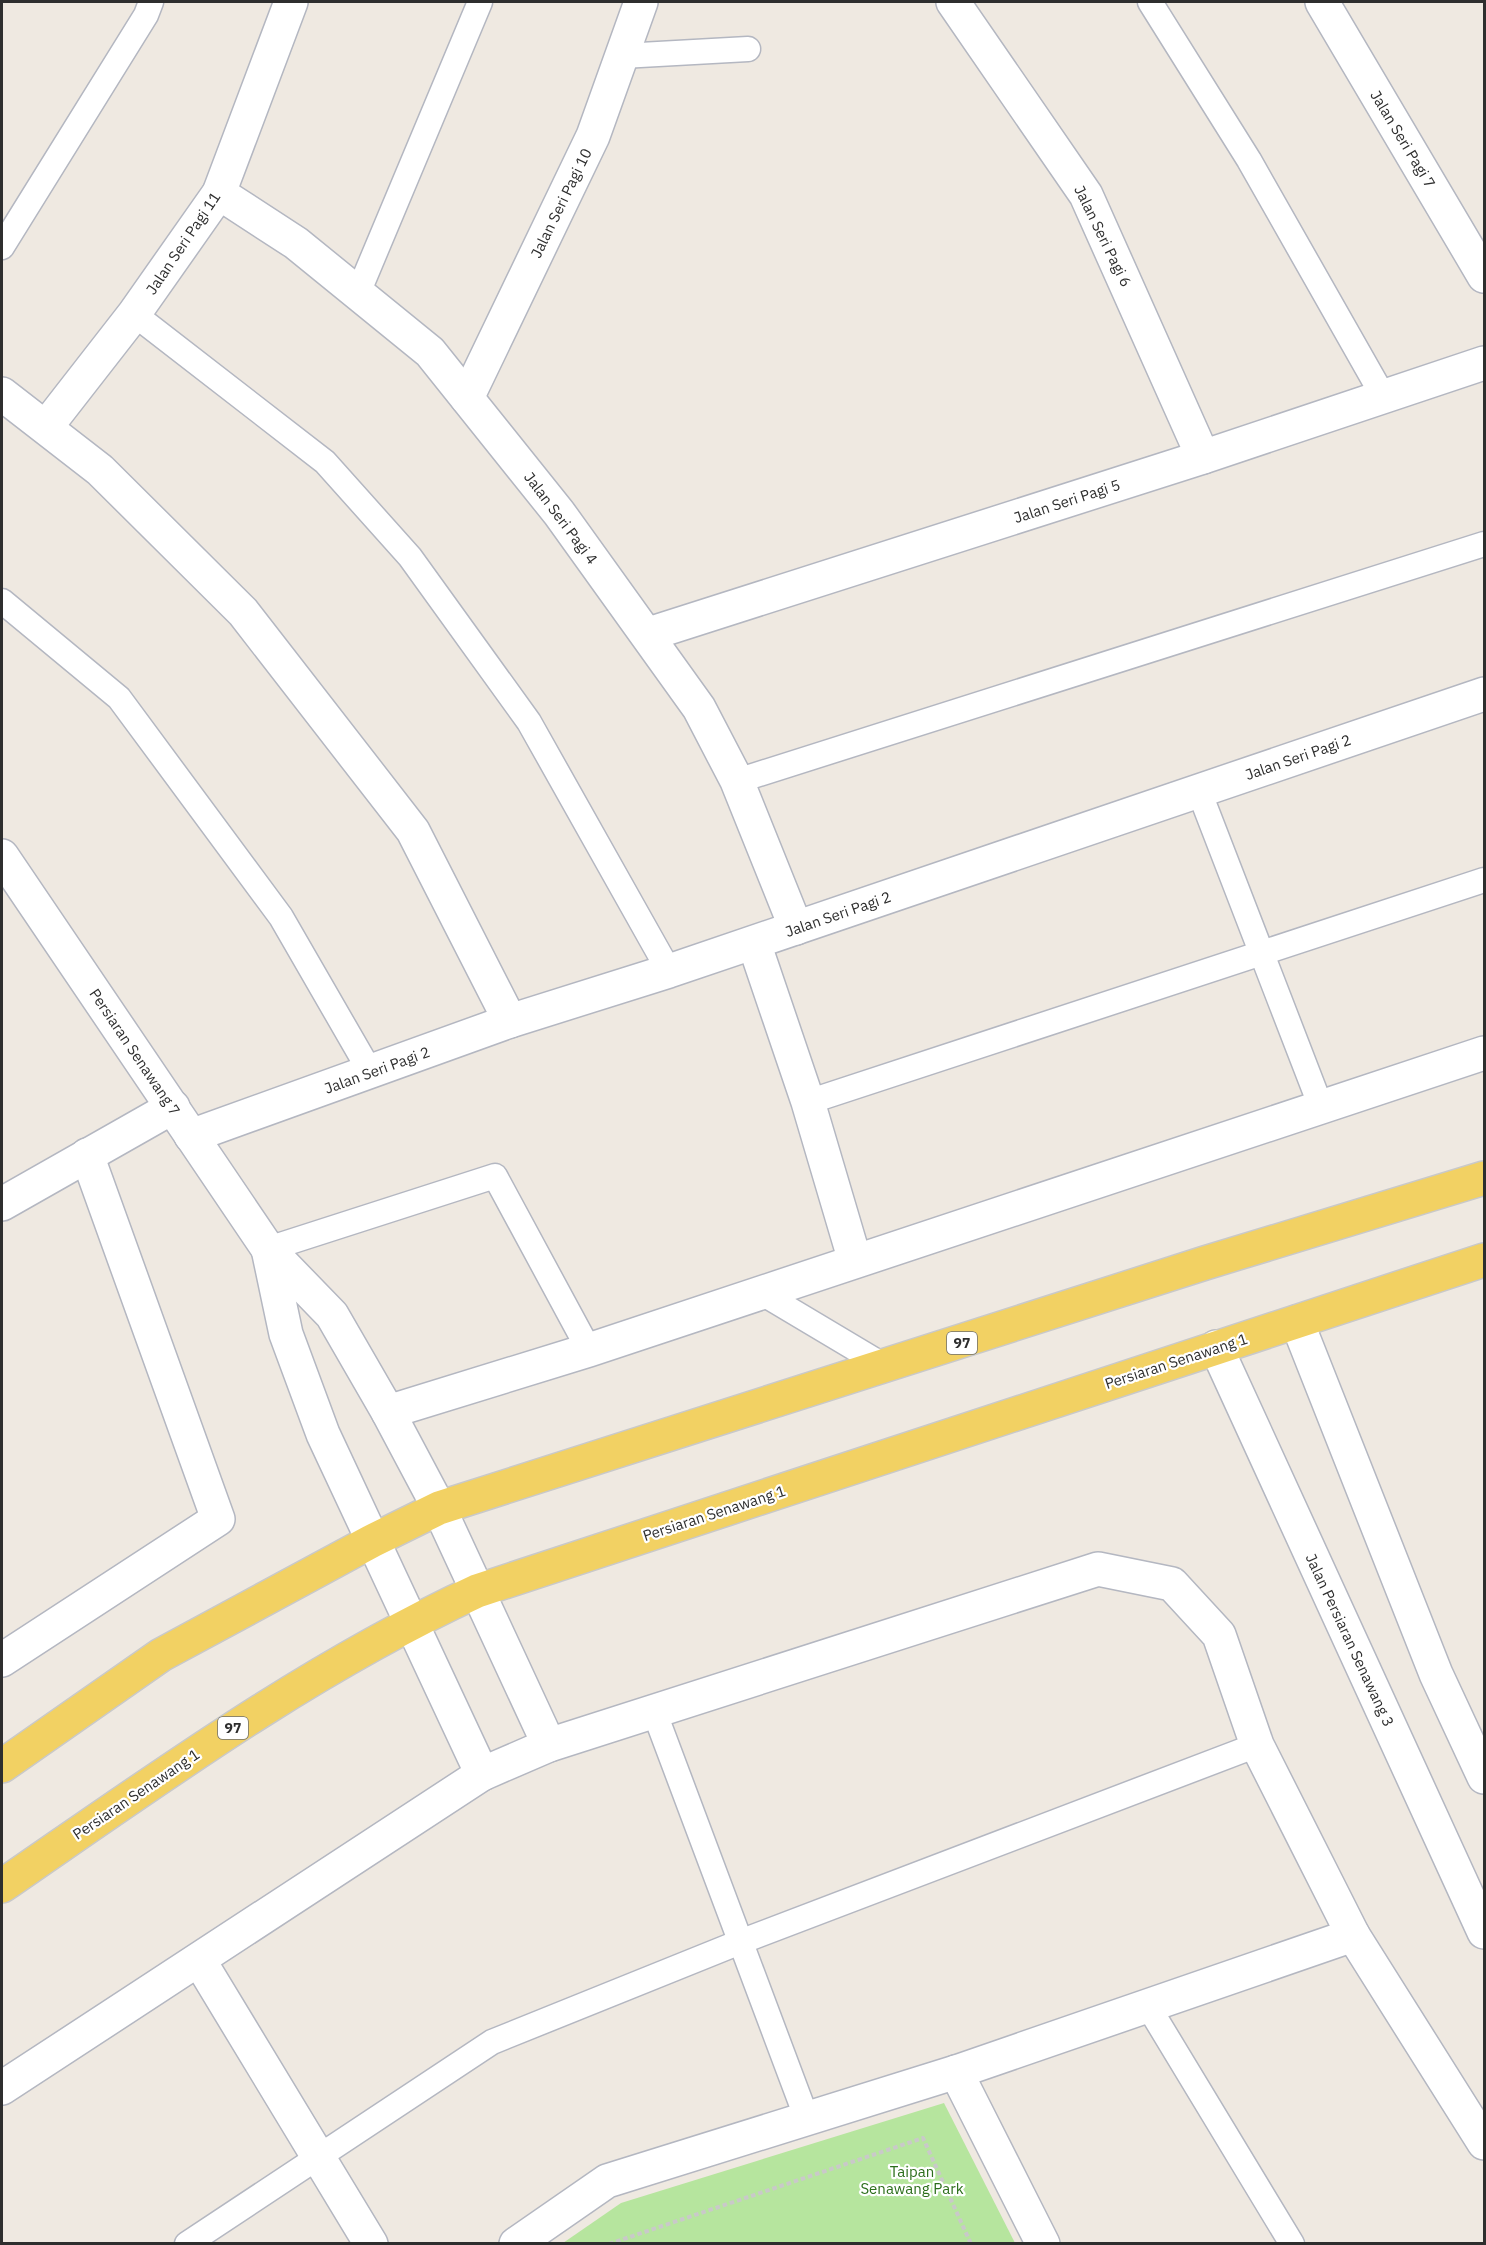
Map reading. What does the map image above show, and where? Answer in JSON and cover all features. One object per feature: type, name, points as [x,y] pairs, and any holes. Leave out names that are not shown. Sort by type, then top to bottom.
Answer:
[{"type":"main road","name":"97","points":[[2,1766],[161,1655],[372,1541],[439,1508],[886,1367],[1205,1263],[1485,1178]]},
{"type":"main road","name":"Persiaran Senawang 1","points":[[2,1886],[277,1698],[412,1621],[477,1591],[1485,1260]]},
{"type":"street","name":"Jalan Seri Pagi 11","points":[[46,427],[134,314],[219,193],[291,2]]},
{"type":"street","name":"Jalan Seri Pagi 10","points":[[467,398],[593,136],[641,2]]},
{"type":"street","name":"Jalan Seri Pagi 6","points":[[953,2],[1086,195],[1203,457]]},
{"type":"street","name":"Jalan Seri Pagi 7","points":[[1322,2],[1485,276]]},
{"type":"street","name":"Jalan Seri Pagi 4","points":[[219,193],[296,243],[430,352],[559,513],[649,634],[699,708],[737,781],[796,928]]},
{"type":"street","name":"Jalan Seri Pagi 5","points":[[649,634],[1203,457],[1485,363]]},
{"type":"street","points":[[2,394],[100,470],[250,621],[413,831],[510,1021]]},
{"type":"street","name":"Jalan Seri Pagi 2","points":[[191,1136],[510,1021],[669,971],[1485,694]]},
{"type":"street","name":"Persiaran Senawang 7","points":[[2,856],[268,1249]]},
{"type":"street","points":[[754,942],[808,1102],[855,1261]]},
{"type":"street","points":[[388,1412],[589,1350],[1485,1053]]},
{"type":"street","points":[[6,1195],[87,1155],[173,1107]]},
{"type":"street","points":[[2,1660],[218,1519],[87,1155]]},
{"type":"street","points":[[268,1249],[332,1315],[388,1412],[439,1508],[549,1745]]},
{"type":"street","points":[[268,1249],[286,1335],[324,1434],[482,1774]]},
{"type":"street","points":[[1296,1322],[1436,1674],[1485,1777]]},
{"type":"street","name":"Jalan Persiaran Senawang 3","points":[[1216,1347],[1485,1932]]},
{"type":"street","points":[[2,2088],[482,1774],[549,1745],[1098,1569],[1172,1584],[1219,1635],[1257,1745],[1353,1935],[1485,2143]]},
{"type":"street","points":[[516,2244],[607,2181],[956,2072],[1353,1935]]},
{"type":"street","points":[[199,1960],[371,2244]]},
{"type":"street","points":[[956,2072],[1043,2244]]},
{"type":"lane","points":[[2,247],[146,15],[151,2]]},
{"type":"lane","points":[[358,293],[480,2]]},
{"type":"lane","points":[[1150,2],[1249,160],[1383,396]]},
{"type":"lane","points":[[622,56],[748,49]]},
{"type":"lane","points":[[134,314],[325,462],[410,557],[529,723],[669,971]]},
{"type":"lane","points":[[737,781],[1485,544]]},
{"type":"lane","points":[[2,601],[119,698],[281,917],[371,1073]]},
{"type":"lane","points":[[1199,791],[1321,1107]]},
{"type":"lane","points":[[808,1102],[1485,880]]},
{"type":"lane","points":[[268,1249],[495,1176],[589,1350]]},
{"type":"lane","points":[[762,1293],[886,1367]]},
{"type":"lane","points":[[654,1711],[807,2119]]},
{"type":"lane","points":[[187,2244],[492,2042],[740,1942],[1257,1745]]},
{"type":"lane","points":[[1148,2006],[1292,2244]]},
{"type":"path","points":[[609,2244],[924,2138],[971,2244]]},
{"type":"green space","name":"Taipan Senawang Park","points":[[944,2103],[1015,2243],[563,2243],[621,2203]]}]
